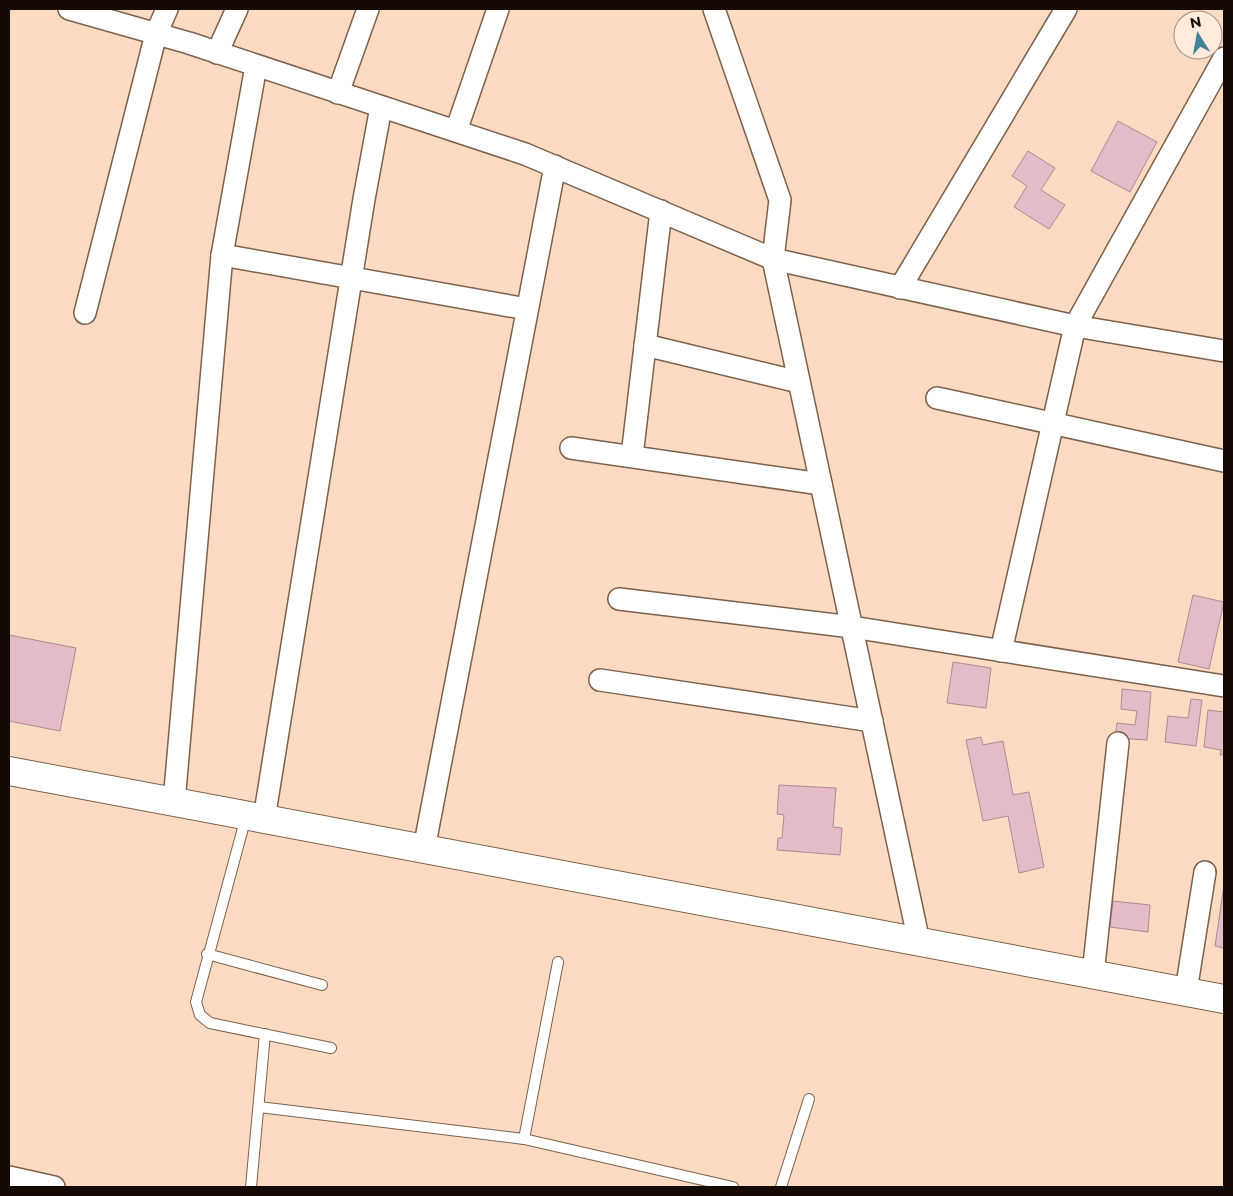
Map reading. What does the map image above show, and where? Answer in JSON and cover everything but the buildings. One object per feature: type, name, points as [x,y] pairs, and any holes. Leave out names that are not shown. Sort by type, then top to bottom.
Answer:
[{"type":"street","points":[[69,9],[217,53],[525,154],[773,259],[1074,326],[1224,350]]},
{"type":"street","points":[[85,312],[156,34],[167,9]]},
{"type":"street","points":[[217,53],[237,9]]},
{"type":"street","points":[[338,92],[368,9]]},
{"type":"street","points":[[456,131],[498,9]]},
{"type":"street","points":[[714,9],[780,200],[773,259],[919,942]]},
{"type":"street","points":[[900,288],[1066,9]]},
{"type":"street","points":[[1001,651],[1074,326],[1224,58]]},
{"type":"street","points":[[174,802],[222,255],[256,66]]},
{"type":"street","points":[[255,818],[381,107]]},
{"type":"street","points":[[424,849],[554,166]]},
{"type":"street","points":[[632,456],[661,212]]},
{"type":"street","points":[[222,255],[528,309]]},
{"type":"street","points":[[645,346],[799,382]]},
{"type":"street","points":[[937,398],[1224,461]]},
{"type":"street","points":[[571,448],[821,484]]},
{"type":"street","points":[[619,599],[852,627],[1224,686]]},
{"type":"street","points":[[600,680],[872,721]]},
{"type":"street","points":[[1092,974],[1118,743]]},
{"type":"street","points":[[9,771],[1224,999]]},
{"type":"street","points":[[1186,991],[1205,872]]},
{"type":"street","points":[[9,1178],[54,1187]]},
{"type":"lane","points":[[255,818],[208,954],[196,1002],[200,1014],[210,1023],[331,1048]]},
{"type":"lane","points":[[208,954],[322,984]]},
{"type":"lane","points":[[524,1140],[558,962]]},
{"type":"lane","points":[[251,1187],[265,1034]]},
{"type":"lane","points":[[781,1187],[809,1099]]},
{"type":"lane","points":[[259,1107],[524,1140],[733,1187]]}]
